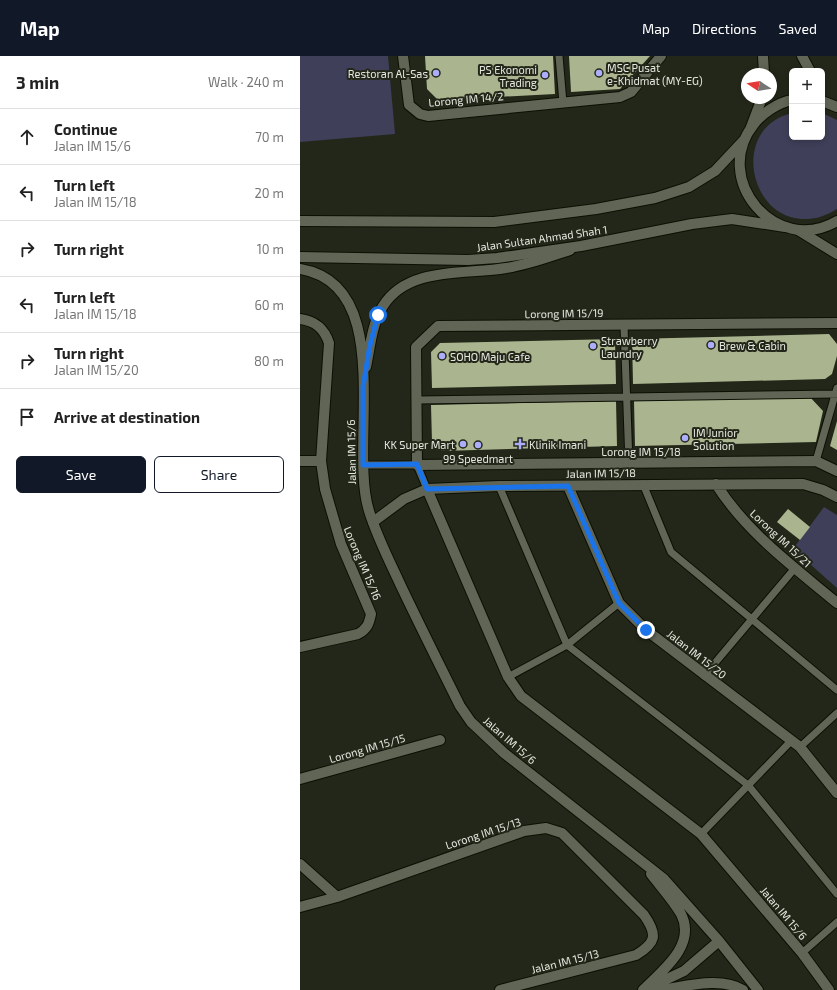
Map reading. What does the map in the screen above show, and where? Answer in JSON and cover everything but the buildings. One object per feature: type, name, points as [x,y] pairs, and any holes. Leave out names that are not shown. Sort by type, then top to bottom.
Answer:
[{"type":"street","name":"Lorong IM 14/2","points":[[403,56],[409,105],[420,114],[428,116],[626,96],[661,56]]},
{"type":"street","points":[[763,56],[764,68]]},
{"type":"street","points":[[802,56],[808,68]]},
{"type":"street","points":[[750,129],[767,111],[789,101]]},
{"type":"street","points":[[825,101],[836,106]]},
{"type":"street","points":[[760,104],[741,150],[740,174],[748,196],[763,215],[785,227],[798,230],[822,228],[837,221]]},
{"type":"street","name":"Jalan Sultan Ahmad Shah 1","points":[[300,221],[494,222],[596,209],[655,198],[689,188],[715,171],[745,139]]},
{"type":"street","name":"Jalan Sultan Ahmad Shah 1","points":[[300,257],[468,260],[497,258],[581,246],[692,224],[732,219],[785,227]]},
{"type":"street","points":[[798,230],[837,254]]},
{"type":"street","name":"Jalan IM 15/6","points":[[363,387],[370,345],[378,315],[388,299],[401,287],[426,277],[546,260],[581,246]]},
{"type":"street","name":"Jalan IM 15/6","points":[[300,268],[329,281],[339,290],[348,302],[356,319],[361,343],[364,492],[373,522],[433,653],[460,706],[471,722],[504,753],[664,879],[685,900],[758,990]]},
{"type":"street","name":"Lorong IM 15/16","points":[[300,319],[315,323],[326,332],[329,343],[321,461],[325,489],[341,544],[371,614],[369,625],[365,630],[358,634],[300,647]]},
{"type":"street","name":"Lorong IM 15/19","points":[[417,464],[416,347],[438,326],[837,323]]},
{"type":"street","points":[[300,461],[321,461]]},
{"type":"street","points":[[816,461],[837,471]]},
{"type":"street","name":"Lorong IM 15/18","points":[[417,464],[816,461]]},
{"type":"street","name":"Jalan IM 15/18","points":[[373,522],[404,499],[427,489],[499,486],[643,484],[803,484],[823,490],[837,497]]},
{"type":"street","name":"Lorong IM 15/21","points":[[716,484],[729,504],[780,555],[837,602]]},
{"type":"street","name":"Jalan IM 15/20","points":[[568,486],[619,603],[646,630],[704,676],[800,748],[837,794]]},
{"type":"street","name":"Jalan IM 15/6","points":[[427,489],[508,677],[520,696],[701,834],[802,953],[828,990]]},
{"type":"street","name":"Lorong IM 15/15","points":[[300,779],[440,740]]},
{"type":"street","name":"Lorong IM 15/13","points":[[300,907],[337,897],[503,837],[546,828],[562,833],[644,915],[652,926],[654,939],[648,947],[636,955]]},
{"type":"street","points":[[643,862],[681,914],[685,924],[684,938],[680,950],[644,990]]},
{"type":"street","points":[[300,864],[337,897]]},
{"type":"street","points":[[644,990],[684,971],[719,941]]},
{"type":"street","name":"Jalan IM 15/13","points":[[500,990],[636,955]]},
{"type":"street","points":[[659,990],[723,984],[736,986],[743,990]]},
{"type":"lane","points":[[559,56],[562,103]]},
{"type":"lane","points":[[624,325],[629,463]]},
{"type":"lane","points":[[417,400],[837,392],[816,461]]},
{"type":"lane","points":[[363,465],[417,464],[427,489]]},
{"type":"lane","points":[[643,484],[671,552],[837,690]]},
{"type":"lane","points":[[499,486],[567,645],[748,785],[837,894]]},
{"type":"lane","points":[[704,676],[795,568]]},
{"type":"lane","points":[[508,677],[567,645],[619,603]]},
{"type":"lane","points":[[800,748],[837,713]]},
{"type":"lane","points":[[701,834],[790,741]]},
{"type":"lane","points":[[802,953],[837,922]]},
{"type":"shaded area","points":[[300,56],[388,56],[395,134],[300,142]]},
{"type":"shaded area","points":[[789,114],[789,140],[825,140],[825,114],[837,120],[837,209],[820,217],[797,218],[778,211],[764,196],[755,178],[753,158],[759,139],[771,123]]},
{"type":"shaded area","points":[[824,507],[837,515],[837,588],[793,549]]},
{"type":"place","name":"Restoran Al-Sas","points":[[436,73]]},
{"type":"place","name":"MSC Pusat e-Khidmat (MY-EG)","points":[[599,73]]},
{"type":"place","name":"PS Ekonomi Trading","points":[[545,75]]},
{"type":"place","name":"Brew & Cabin","points":[[711,345]]},
{"type":"place","name":"Strawberry Laundry","points":[[593,346]]},
{"type":"place","name":"SOHO Maju Cafe","points":[[442,356]]},
{"type":"place","name":"IM Junior Solution","points":[[685,438]]},
{"type":"place","name":"KK Super Mart","points":[[463,444]]},
{"type":"place","name":"Klinik Imani","points":[[520,444]]},
{"type":"place","name":"99 Speedmart","points":[[478,445]]},
{"type":"route","points":[[378,315],[370,345],[363,387],[363,465],[417,464],[427,489],[499,486],[568,486],[619,603],[646,630]]}]
